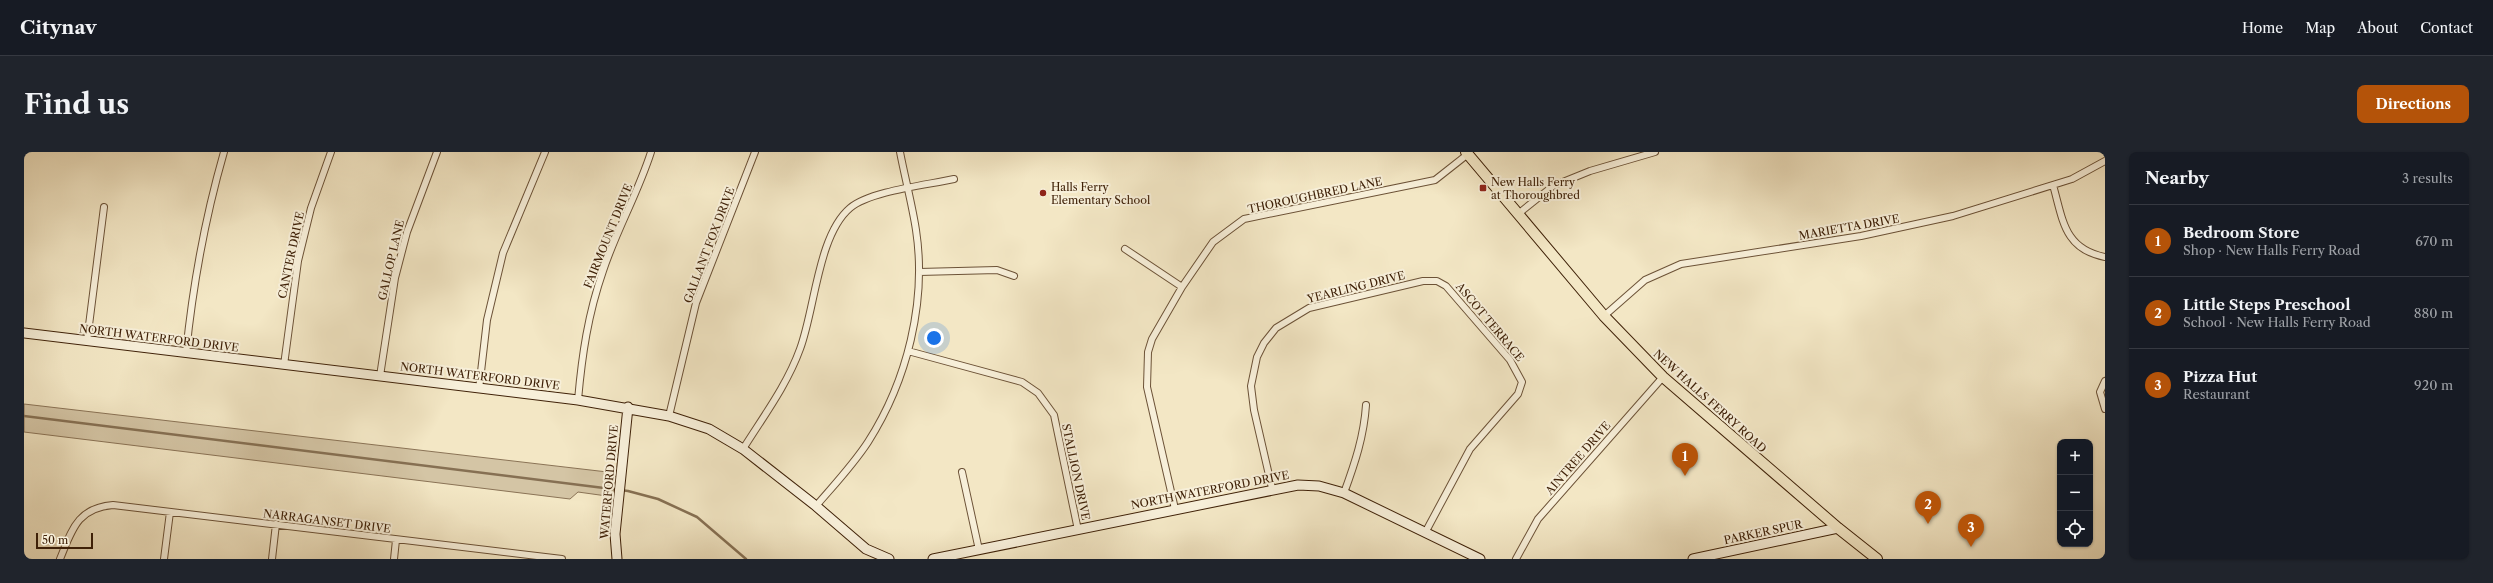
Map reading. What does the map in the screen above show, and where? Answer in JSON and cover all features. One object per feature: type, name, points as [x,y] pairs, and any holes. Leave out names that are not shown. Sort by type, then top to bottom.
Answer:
[{"type":"main road","name":"NEW HALLS FERRY ROAD","points":[[1467,153],[1604,316],[1663,377],[1838,528],[1877,559]]},
{"type":"street","points":[[186,353],[192,292],[202,236],[224,152]]},
{"type":"street","name":"CANTER DRIVE","points":[[284,365],[298,261],[311,208],[331,152]]},
{"type":"street","name":"GALLOP LANE","points":[[380,376],[395,278],[406,232],[437,152]]},
{"type":"street","points":[[479,389],[487,320],[503,253],[545,152]]},
{"type":"street","name":"FAIRMOUNT DRIVE","points":[[578,400],[583,349],[589,316],[603,270],[651,152]]},
{"type":"street","name":"GALLANT FOX DRIVE","points":[[669,416],[696,303],[754,152]]},
{"type":"street","points":[[816,506],[868,442],[898,383],[908,351],[916,309],[919,272],[916,230],[900,152]]},
{"type":"street","points":[[1518,214],[1553,186],[1590,171],[1655,152]]},
{"type":"street","name":"THOROUGHBRED LANE","points":[[1175,509],[1147,387],[1146,367],[1152,339],[1182,287],[1213,242],[1244,219],[1421,184],[1443,174],[1467,153]]},
{"type":"street","name":"MARIETTA DRIVE","points":[[1604,316],[1645,280],[1682,264],[1861,236],[1953,216],[2053,185],[2086,173],[2105,161]]},
{"type":"street","points":[[743,449],[784,383],[800,350],[827,242],[836,223],[850,208],[866,198],[954,179]]},
{"type":"street","points":[[2053,185],[2067,232],[2073,241],[2081,249],[2105,257]]},
{"type":"street","points":[[87,341],[104,207]]},
{"type":"street","points":[[1125,249],[1182,287]]},
{"type":"street","points":[[919,272],[997,270],[1014,276]]},
{"type":"street","name":"YEARLING DRIVE","points":[[1272,488],[1254,410],[1251,386],[1257,357],[1276,328],[1308,308],[1423,281],[1437,281],[1446,286]]},
{"type":"street","name":"ASCOT TERRACE","points":[[1425,533],[1470,449],[1522,388],[1520,374],[1510,360],[1446,286]]},
{"type":"street","name":"NORTH WATERFORD DRIVE","points":[[24,333],[578,400],[628,407],[669,416],[709,429],[743,449],[816,506],[866,549],[889,559]]},
{"type":"street","name":"STALLION DRIVE","points":[[908,351],[1022,382],[1038,394],[1054,415],[1078,530]]},
{"type":"street","name":"AINTREE DRIVE","points":[[1516,559],[1538,519],[1663,377]]},
{"type":"street","points":[[2105,381],[2100,392],[2105,409]]},
{"type":"street","points":[[1344,493],[1359,454],[1365,426],[1366,405]]},
{"type":"street","name":"WATERFORD DRIVE","points":[[617,559],[615,534],[628,407]]},
{"type":"street","points":[[962,472],[979,550]]},
{"type":"street","name":"NORTH WATERFORD DRIVE","points":[[933,559],[1078,530],[1272,488],[1298,485],[1319,486],[1344,493],[1480,559]]},
{"type":"street","name":"NARRAGANSET DRIVE","points":[[60,559],[76,523],[90,510],[100,506],[113,505],[276,524],[516,557],[562,559]]},
{"type":"street","points":[[164,559],[170,512]]},
{"type":"street","points":[[272,559],[276,524]]},
{"type":"street","name":"PARKER SPUR","points":[[1693,559],[1838,528]]},
{"type":"street","points":[[394,559],[396,540]]},
{"type":"shaded area","points":[[24,404],[616,473],[614,497],[578,492],[570,499],[24,432]]},
{"type":"waterway","points":[[24,416],[628,491],[658,499],[697,517],[746,559]]},
{"type":"place","name":"New Halls Ferry at Thoroughbred","points":[[1483,188]]},
{"type":"place","name":"Halls Ferry Elementary School","points":[[1043,193]]},
{"type":"place","name":"Bedroom Store","points":[[1685,476]]},
{"type":"place","name":"Little Steps Preschool","points":[[1928,524]]},
{"type":"place","name":"Pizza Hut","points":[[1971,547]]}]
